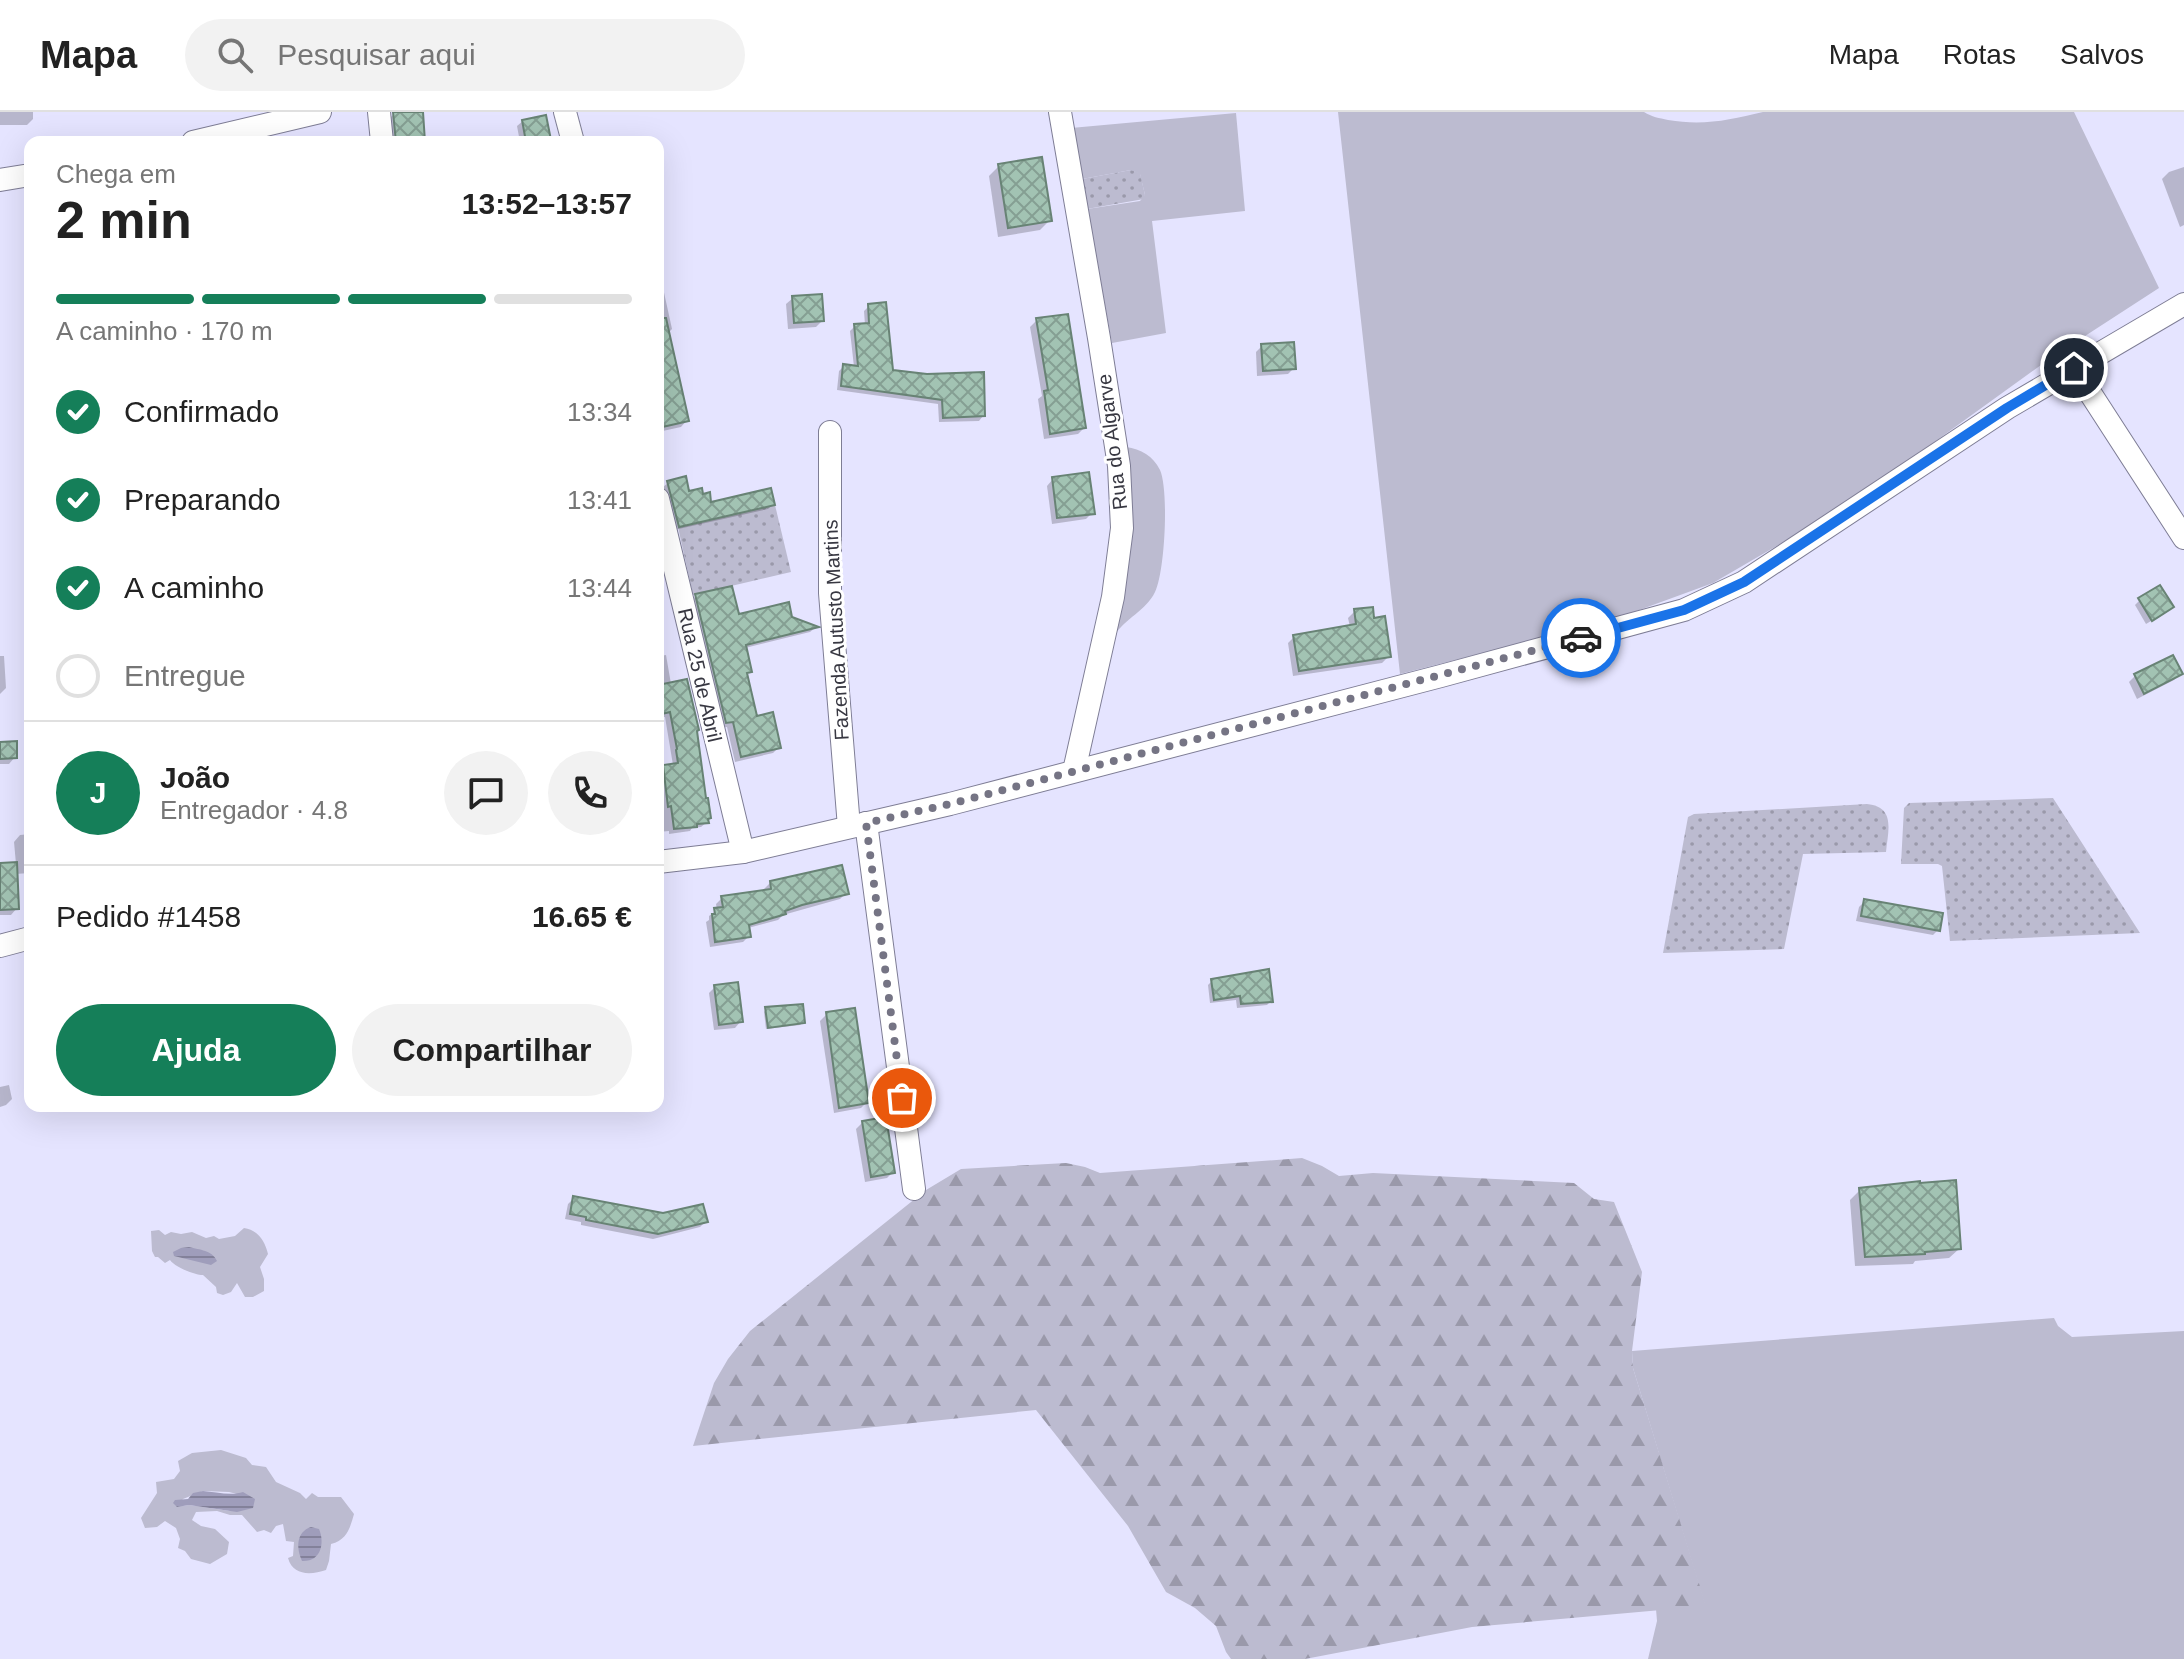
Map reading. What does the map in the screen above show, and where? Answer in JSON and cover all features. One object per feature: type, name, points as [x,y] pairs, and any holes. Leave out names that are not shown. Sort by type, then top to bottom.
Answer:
[{"type":"street","points":[[218,136],[320,112]]},
{"type":"street","points":[[379,112],[381,136]]},
{"type":"street","points":[[565,112],[571,136]]},
{"type":"street","name":"Rua do Algarve","points":[[1060,112],[1115,437],[1122,528],[1113,597],[1074,771]]},
{"type":"street","points":[[0,180],[24,176]]},
{"type":"street","points":[[664,861],[743,852],[950,804],[1684,610],[1744,582],[2007,408],[2184,304]]},
{"type":"street","points":[[2074,368],[2184,538]]},
{"type":"street","name":"Fazenda Autusto Martins","points":[[830,432],[830,593],[857,825],[914,1189]]},
{"type":"street","name":"Rua 25 de Abril","points":[[664,524],[743,852]]},
{"type":"street","points":[[0,946],[24,940]]},
{"type":"green space","points":[[1338,112],[1644,112],[1668,120],[1705,122],[1763,112],[2074,112],[2159,288],[2048,360],[1850,503],[1713,583],[1612,620],[1400,674]]},
{"type":"green space","points":[[1236,113],[1245,211],[1152,221],[1166,333],[1112,343],[1087,209],[1140,201],[1145,195],[1140,174],[1131,170],[1082,179],[1071,128]]},
{"type":"green space","points":[[1131,170],[1140,173],[1144,199],[1087,209],[1082,179]]},
{"type":"green space","points":[[1126,447],[1146,454],[1160,470],[1165,531],[1155,592],[1114,636]]},
{"type":"green space","points":[[775,505],[791,572],[693,595],[678,527]]},
{"type":"green space","points":[[2053,798],[2140,933],[1950,941],[1942,866],[1901,864],[1904,808],[1909,803]]},
{"type":"green space","points":[[1876,806],[1886,815],[1889,828],[1886,852],[1803,854],[1784,949],[1663,953],[1688,817],[1694,814]]},
{"type":"green space","points":[[1302,1158],[1339,1176],[1373,1173],[1574,1183],[1594,1199],[1614,1202],[1642,1272],[1632,1351],[1633,1368],[1706,1606],[1472,1627],[1305,1659],[1231,1659],[1216,1626],[1195,1608],[1166,1592],[1128,1526],[1036,1410],[693,1446],[714,1383],[750,1331],[926,1190],[961,1169],[1066,1163],[1100,1173]]},
{"type":"green space","points":[[244,1228],[260,1237],[268,1254],[260,1267],[264,1291],[253,1297],[245,1297],[237,1283],[231,1292],[223,1295],[217,1293],[216,1287],[203,1275],[185,1270],[170,1260],[165,1263],[152,1251],[151,1231],[159,1230],[165,1235],[192,1232],[219,1239],[235,1236]]},
{"type":"green space","points":[[2054,1318],[2058,1326],[2072,1337],[2184,1331],[2184,1659],[1648,1659],[1657,1621],[1656,1609],[1705,1605],[1633,1368],[1632,1351]]},
{"type":"green space","points":[[221,1450],[246,1458],[252,1465],[266,1467],[276,1482],[306,1499],[312,1493],[318,1497],[341,1497],[354,1514],[344,1536],[331,1544],[326,1570],[309,1573],[298,1571],[290,1564],[288,1558],[293,1556],[294,1542],[286,1541],[283,1524],[276,1526],[271,1533],[264,1530],[257,1532],[242,1515],[196,1512],[192,1520],[215,1529],[229,1542],[227,1554],[210,1564],[191,1559],[178,1548],[180,1539],[176,1528],[165,1521],[157,1527],[145,1528],[141,1518],[157,1493],[156,1482],[174,1479],[180,1471],[178,1461],[192,1453]],"holes":[[[203,1491],[237,1494],[230,1511],[189,1505],[177,1507],[183,1499]]]},
{"type":"shaded area","points":[[189,1247],[209,1253],[217,1261],[211,1265],[174,1256],[173,1252]]},
{"type":"shaded area","points":[[203,1491],[243,1492],[255,1499],[253,1508],[237,1512],[189,1505],[177,1507],[173,1503]]},
{"type":"shaded area","points":[[311,1527],[319,1529],[322,1540],[320,1551],[314,1558],[302,1561],[300,1537]]},
{"type":"building","points":[[393,112],[423,112],[425,136],[395,136]]},
{"type":"building","points":[[546,115],[550,136],[525,136],[522,120]]},
{"type":"building","points":[[1042,157],[1052,221],[1008,228],[998,164]]},
{"type":"building","points":[[822,294],[824,321],[794,323],[792,296]]},
{"type":"building","points":[[886,302],[893,370],[927,374],[984,372],[985,416],[943,418],[942,400],[841,386],[843,364],[858,366],[854,324],[869,323],[868,304]]},
{"type":"building","points":[[1068,314],[1086,428],[1050,434],[1044,391],[1048,390],[1036,318]]},
{"type":"building","points":[[664,318],[666,318],[689,421],[664,427]]},
{"type":"building","points":[[1294,342],[1296,369],[1263,371],[1261,344]]},
{"type":"building","points":[[1089,472],[1095,514],[1057,518],[1052,477]]},
{"type":"building","points":[[686,476],[689,491],[702,488],[703,494],[710,492],[711,502],[771,488],[775,505],[679,527],[667,481]]},
{"type":"building","points":[[2160,585],[2174,607],[2152,621],[2138,598]]},
{"type":"building","points":[[732,586],[739,614],[789,602],[792,617],[819,627],[746,645],[752,672],[747,673],[757,716],[773,712],[781,748],[741,757],[733,722],[726,723],[695,594]]},
{"type":"building","points":[[1373,607],[1374,618],[1385,616],[1391,657],[1299,671],[1293,635],[1356,624],[1354,609]]},
{"type":"building","points":[[2173,655],[2183,674],[2144,694],[2134,674]]},
{"type":"building","points":[[687,679],[699,730],[711,818],[708,819],[709,823],[697,824],[697,827],[674,829],[671,806],[668,807],[664,765],[678,763],[670,712],[664,714],[664,684]]},
{"type":"building","points":[[17,741],[17,758],[0,759],[0,742]]},
{"type":"building","points":[[17,862],[19,909],[0,910],[0,863]]},
{"type":"building","points":[[842,865],[849,894],[802,905],[785,911],[786,914],[749,925],[751,937],[715,942],[712,914],[715,914],[714,908],[723,907],[721,896],[771,889],[770,881]]},
{"type":"building","points":[[1864,899],[1943,913],[1940,931],[1861,916]]},
{"type":"building","points":[[1269,969],[1273,1002],[1241,1004],[1240,996],[1214,1000],[1211,979]]},
{"type":"building","points":[[738,982],[743,1022],[719,1025],[714,985]]},
{"type":"building","points":[[803,1004],[805,1023],[768,1028],[765,1007]]},
{"type":"building","points":[[855,1008],[869,1103],[839,1108],[826,1012]]},
{"type":"building","points":[[886,1117],[895,1173],[871,1177],[862,1121]]},
{"type":"building","points":[[1956,1180],[1961,1249],[1865,1257],[1859,1188]]},
{"type":"building","points":[[573,1196],[663,1213],[703,1204],[708,1222],[658,1234],[570,1214]]},
{"type":"way so far","points":[[902,1098],[866,823],[950,804],[1581,638]]},
{"type":"route","points":[[1581,638],[1684,610],[1744,582],[2007,408],[2074,368]]}]
